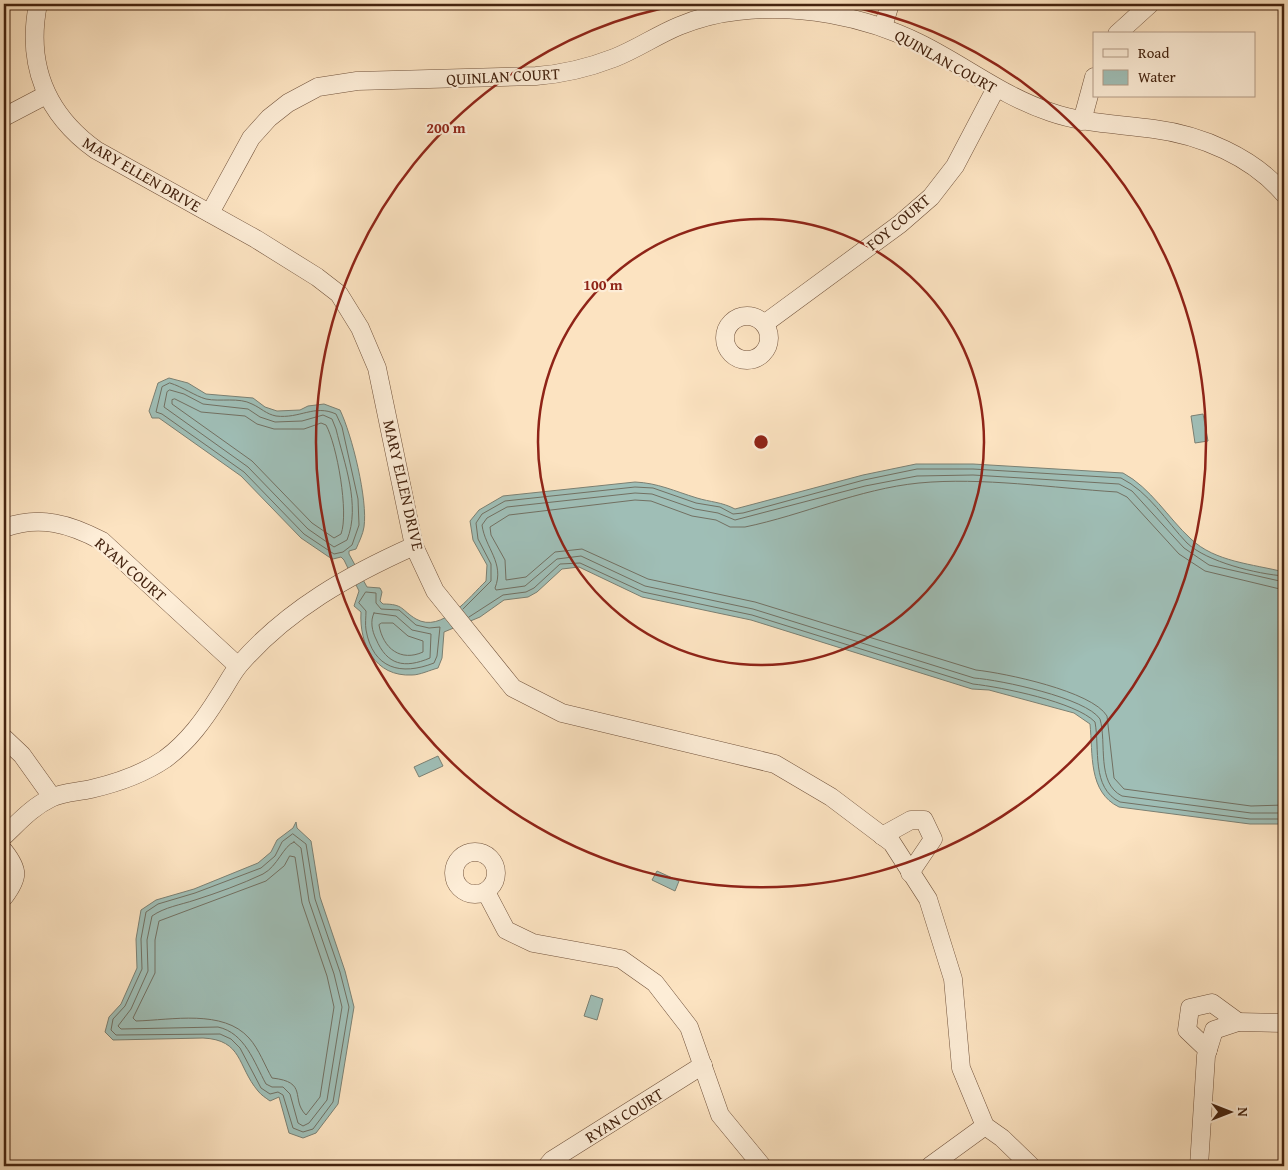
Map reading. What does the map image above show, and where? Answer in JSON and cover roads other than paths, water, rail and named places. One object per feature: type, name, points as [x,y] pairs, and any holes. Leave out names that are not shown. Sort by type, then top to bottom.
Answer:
[{"type":"street","name":"MARY ELLEN DRIVE","points":[[38,4],[34,43],[37,64],[46,94],[60,119],[76,136],[96,150],[210,212],[317,277],[339,294],[360,328],[377,368],[414,546],[435,591],[513,688],[562,714],[774,764],[831,797],[892,843],[928,899],[952,979],[961,1068],[985,1126]]},
{"type":"street","points":[[882,27],[890,4]]},
{"type":"street","points":[[1119,32],[1150,4]]},
{"type":"street","name":"QUINLAN COURT","points":[[210,212],[251,138],[269,118],[288,103],[318,87],[357,81],[526,77],[563,74],[615,58],[679,26],[738,11],[817,13],[882,27],[919,43],[996,88],[1052,113],[1082,121],[1155,129],[1196,137],[1246,162],[1273,181],[1284,194]]},
{"type":"street","points":[[1082,121],[1093,82]]},
{"type":"street","name":"FOY COURT","points":[[764,324],[900,224],[930,196],[956,166],[996,88]]},
{"type":"street","points":[[4,117],[46,94]]},
{"type":"street","name":"RYAN COURT","points":[[4,528],[32,521],[53,522],[76,528],[102,541],[238,666]]},
{"type":"street","points":[[4,836],[32,810],[52,797],[115,783],[142,772],[165,758],[188,739],[208,714],[238,666],[258,645],[301,608],[333,586],[369,566],[414,546]]},
{"type":"street","points":[[4,738],[22,755],[52,797]]},
{"type":"street","points":[[882,836],[912,820],[924,820],[934,839],[910,873]]},
{"type":"street","points":[[4,851],[13,863],[16,872],[15,880],[4,897]]},
{"type":"street","points":[[486,892],[506,930],[533,943],[621,959],[655,983],[689,1027],[720,1115],[762,1166]]},
{"type":"street","points":[[1208,1050],[1186,1030],[1190,1008],[1212,1003],[1238,1022]]},
{"type":"street","points":[[1199,1166],[1208,1050],[1214,1030],[1238,1022],[1284,1023]]},
{"type":"street","name":"RYAN COURT","points":[[547,1166],[552,1160],[703,1065]]},
{"type":"street","points":[[930,1166],[985,1126],[1002,1138],[1031,1166]]},
{"type":"water","points":[[169,378],[188,383],[206,394],[253,398],[265,407],[277,411],[300,410],[308,406],[324,404],[340,410],[345,421],[358,468],[365,515],[361,538],[356,549],[349,551],[349,554],[367,587],[380,588],[382,592],[380,601],[383,604],[399,606],[416,619],[426,622],[436,622],[445,618],[464,604],[486,581],[487,565],[473,540],[470,521],[479,510],[503,496],[635,482],[659,486],[735,509],[863,475],[916,464],[973,464],[1123,473],[1142,487],[1183,531],[1201,547],[1211,553],[1235,561],[1284,572],[1284,824],[1250,824],[1119,807],[1109,800],[1097,782],[1092,759],[1090,724],[1074,713],[989,690],[972,689],[751,620],[642,597],[579,567],[562,569],[537,592],[528,597],[504,600],[480,617],[444,632],[442,658],[438,668],[412,675],[399,674],[388,670],[379,664],[367,647],[363,636],[361,612],[354,606],[359,591],[344,560],[341,557],[333,559],[329,557],[301,538],[241,476],[159,418],[152,418],[149,411],[158,383]]},
{"type":"water","points":[[1203,414],[1208,441],[1195,443],[1191,416]]},
{"type":"water","points":[[438,756],[443,766],[419,777],[414,767]]},
{"type":"water","points":[[296,822],[297,828],[311,841],[320,897],[345,971],[354,1007],[338,1104],[316,1133],[303,1138],[289,1133],[279,1097],[270,1101],[261,1094],[251,1082],[238,1056],[226,1044],[203,1038],[113,1040],[105,1032],[109,1017],[121,1004],[137,968],[136,939],[141,910],[156,900],[194,889],[258,863],[271,852],[277,840],[293,828]]},
{"type":"water","points":[[657,871],[679,881],[675,891],[652,880]]},
{"type":"water","points":[[591,995],[603,999],[597,1020],[584,1016]]}]
